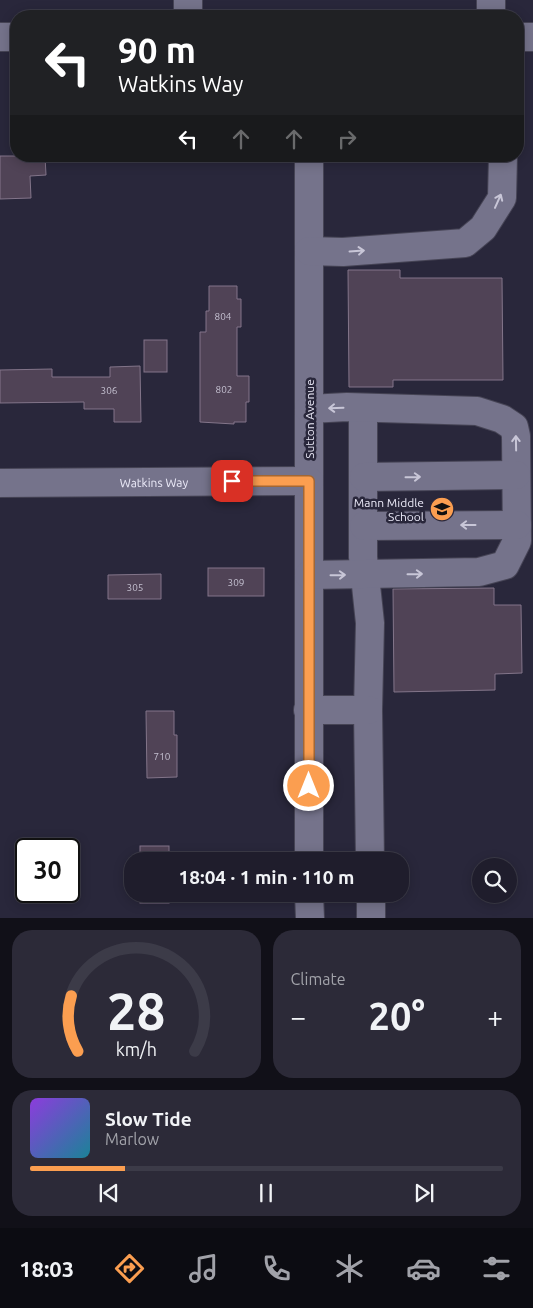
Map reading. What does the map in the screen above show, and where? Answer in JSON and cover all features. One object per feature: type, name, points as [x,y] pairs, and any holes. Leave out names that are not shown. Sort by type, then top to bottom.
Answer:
[{"type":"street","name":"Sutton Avenue","points":[[309,162],[309,852]]},
{"type":"street","points":[[309,250],[343,252],[465,243],[482,228],[502,198],[502,162]]},
{"type":"street","points":[[363,408],[364,557],[370,623],[368,710],[370,852]]},
{"type":"street","points":[[309,409],[363,408],[477,411],[502,419],[514,427],[516,436],[517,525],[517,541],[505,564],[479,572],[309,575]]},
{"type":"street","points":[[364,478],[516,475]]},
{"type":"street","name":"Watkins Way","points":[[0,483],[309,481]]},
{"type":"street","points":[[364,526],[517,525]]},
{"type":"street","points":[[308,710],[368,710]]},
{"type":"street","points":[[310,902],[310,918]]},
{"type":"street","points":[[371,902],[371,918]]},
{"type":"building","points":[[0,156],[10,156],[10,162],[45,162],[46,175],[30,176],[31,198],[0,199]]},
{"type":"building","points":[[348,270],[400,270],[400,278],[502,278],[503,380],[393,380],[393,387],[349,387]]},
{"type":"building","points":[[209,286],[237,286],[237,299],[241,299],[241,327],[237,327],[237,376],[249,376],[249,402],[246,402],[246,422],[234,422],[234,424],[200,422],[200,332],[206,332],[206,311],[209,311]]},
{"type":"building","points":[[144,340],[167,340],[167,372],[144,372]]},
{"type":"building","points":[[140,366],[141,422],[114,422],[114,409],[84,409],[84,402],[0,403],[0,370],[52,369],[52,377],[110,377],[110,367]]},
{"type":"building","points":[[208,568],[264,568],[264,596],[208,596]]},
{"type":"building","points":[[161,574],[161,599],[108,599],[108,575]]},
{"type":"building","points":[[494,588],[494,605],[521,605],[522,673],[495,674],[495,690],[394,692],[393,589]]},
{"type":"building","points":[[146,711],[174,711],[174,735],[177,735],[177,777],[147,778]]},
{"type":"building","points":[[140,846],[169,846],[169,852],[140,852]]},
{"type":"building","points":[[140,902],[169,902],[169,903]]},
{"type":"place","name":"Mann Middle School","points":[[442,509]]},
{"type":"route","points":[[232,481],[309,481],[309,786]]}]
